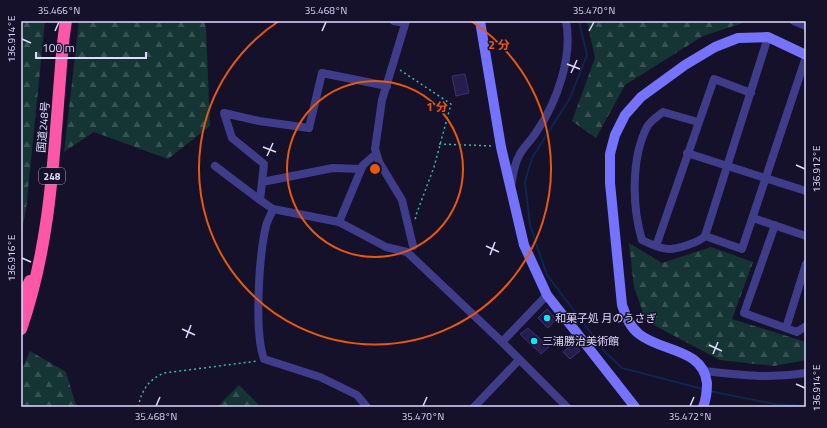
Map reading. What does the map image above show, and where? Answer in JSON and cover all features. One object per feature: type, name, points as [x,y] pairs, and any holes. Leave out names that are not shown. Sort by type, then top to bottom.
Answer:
[{"type":"highway","name":"国道248号","points":[[21,314],[32,276],[48,175],[61,21]]},
{"type":"highway","name":"国道248号","points":[[21,328],[35,285],[51,195],[66,21]]},
{"type":"highway","name":"248","points":[[21,300],[32,276]]},
{"type":"street","points":[[394,21],[406,22],[382,100],[375,149],[379,162],[402,200],[414,246]]},
{"type":"street","points":[[480,21],[501,147],[524,245],[547,295],[635,407]]},
{"type":"street","points":[[511,186],[518,156],[538,130],[557,92],[567,56],[568,41],[566,21]]},
{"type":"street","points":[[794,21],[806,26]]},
{"type":"street","points":[[698,122],[663,112],[648,126],[639,146],[635,177],[638,225],[642,240],[656,246],[670,249],[701,240],[705,236],[768,37]]},
{"type":"street","points":[[703,407],[707,388],[705,372],[699,364],[686,355],[646,339],[628,322],[621,298],[610,183],[610,154],[615,135],[625,115],[641,97],[715,47],[738,38],[768,37],[806,56],[742,249],[705,236]]},
{"type":"street","points":[[260,200],[264,164],[232,138],[224,113],[259,121],[309,128],[322,73],[387,86]]},
{"type":"street","points":[[656,246],[714,79],[751,93]]},
{"type":"street","points":[[688,153],[806,191]]},
{"type":"street","points":[[339,222],[363,165],[376,154]]},
{"type":"street","points":[[215,166],[273,209],[339,222],[386,246],[407,252],[502,342],[567,407]]},
{"type":"street","points":[[262,182],[333,168],[362,169]]},
{"type":"street","points":[[273,209],[266,225],[260,279],[258,331],[264,360],[320,377],[358,395],[367,407]]},
{"type":"street","points":[[753,218],[806,236]]},
{"type":"street","points":[[775,225],[744,313],[797,332],[806,326]]},
{"type":"street","points":[[786,328],[806,264]]},
{"type":"street","points":[[502,342],[547,295]]},
{"type":"street","points":[[474,407],[519,360]]},
{"type":"street","points":[[705,372],[759,377],[779,377],[806,373]]},
{"type":"path","points":[[393,66],[451,104],[434,167],[416,215],[415,222]]},
{"type":"path","points":[[439,144],[501,147]]},
{"type":"path","points":[[138,407],[147,384],[154,377],[164,373],[264,360]]},
{"type":"green space","points":[[21,21],[45,21],[26,210],[21,234]]},
{"type":"green space","points":[[79,21],[204,21],[206,28],[210,126],[168,159],[94,132],[64,152]]},
{"type":"green space","points":[[587,21],[749,21],[703,36],[625,85],[596,138],[572,121],[595,58]]},
{"type":"green space","points":[[629,243],[662,263],[711,247],[753,262],[732,319],[806,342],[806,360],[774,366],[720,360],[646,321],[634,287]]},
{"type":"green space","points":[[30,351],[66,372],[75,402],[78,407],[21,407],[21,371]]},
{"type":"green space","points":[[239,385],[261,407],[217,407]]},
{"type":"building","points":[[465,74],[469,93],[456,96],[452,76]]},
{"type":"building","name":"和菓子処 月のうさぎ","points":[[547,309],[556,319],[548,328],[538,318]]},
{"type":"building","name":"三浦勝治美術館","points":[[528,328],[549,347],[541,354],[520,334]]},
{"type":"building","points":[[574,343],[580,351],[570,359],[563,352]]},
{"type":"waterway","points":[[579,21],[587,55],[570,98],[532,158],[525,182],[530,225],[537,246],[547,275],[606,353],[622,368],[703,389]]},
{"type":"waterway","points":[[709,391],[774,404],[806,406]]},
{"type":"place","name":"和菓子処 月のうさぎ","points":[[547,318]]},
{"type":"place","name":"三浦勝治美術館","points":[[534,341]]}]
